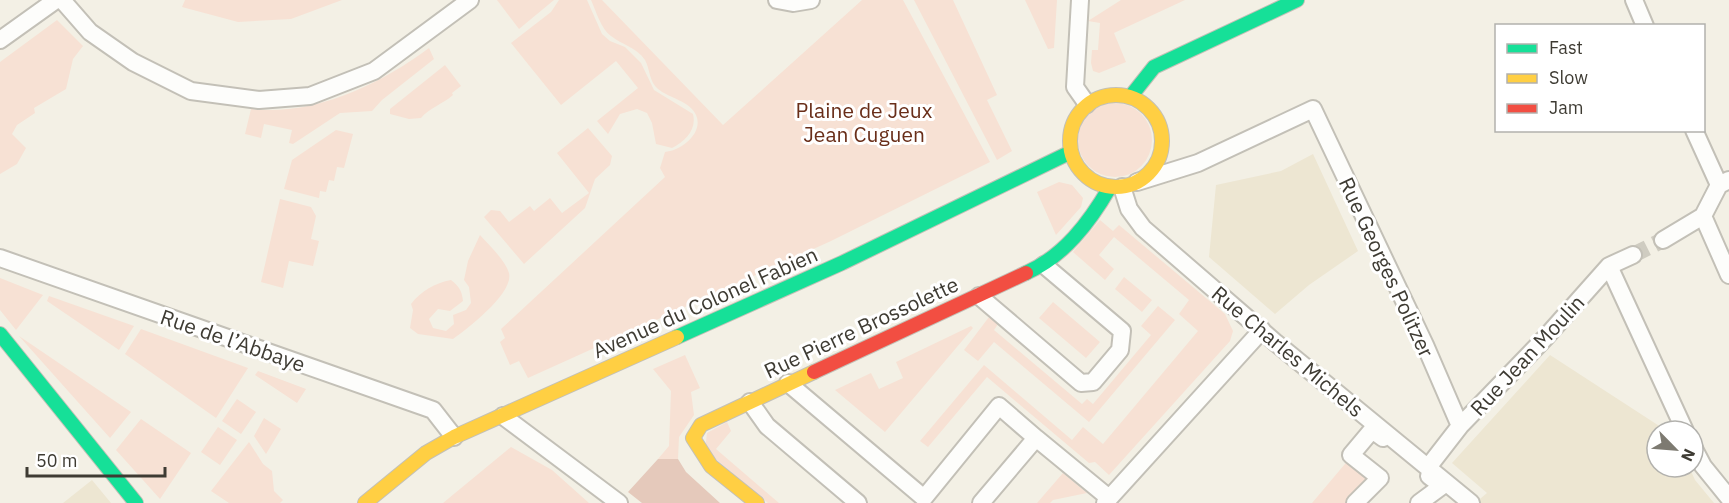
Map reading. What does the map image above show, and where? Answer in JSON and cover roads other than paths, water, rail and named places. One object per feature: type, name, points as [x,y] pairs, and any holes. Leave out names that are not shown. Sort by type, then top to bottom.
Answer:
[{"type":"street","points":[[0,40],[56,0]]},
{"type":"street","points":[[62,0],[90,32],[142,67],[191,91],[259,100],[310,96],[374,71],[470,0]]},
{"type":"street","points":[[777,0],[793,3],[811,0]]},
{"type":"street","points":[[1080,0],[1075,87],[1087,104]]},
{"type":"street","points":[[1634,0],[1644,24]]},
{"type":"street","points":[[1131,96],[1154,67],[1288,2]]},
{"type":"street","points":[[1116,94],[1131,96],[1145,104],[1155,115],[1161,130],[1162,145],[1158,160],[1149,173],[1123,185],[1084,176],[1071,152],[1071,125],[1087,104],[1101,96],[1116,94]]},
{"type":"street","name":"Rue Georges Politzer","points":[[1123,185],[1198,163],[1313,109],[1425,345],[1460,426]]},
{"type":"street","points":[[1663,240],[1703,216],[1724,183],[1695,132]]},
{"type":"street","name":"Avenue du Colonel Fabien","points":[[364,503],[426,453],[454,437],[842,263],[1071,152]]},
{"type":"street","name":"Rue Pierre Brossolette","points":[[757,503],[703,458],[695,448],[693,438],[701,425],[1044,265],[1065,250],[1097,210],[1123,185]]},
{"type":"street","name":"Rue Charles Michels","points":[[1123,185],[1129,209],[1143,228],[1383,432],[1429,466],[1471,503]]},
{"type":"street","points":[[1703,216],[1729,275]]},
{"type":"street","name":"Rue Jean Moulin","points":[[1429,466],[1460,426],[1545,338],[1609,266],[1633,255]]},
{"type":"street","name":"Rue de l’Abbaye","points":[[0,258],[433,410],[454,437]]},
{"type":"street","points":[[979,296],[1081,383],[1093,382],[1120,350],[1122,331],[1044,265]]},
{"type":"street","points":[[1609,266],[1679,419]]},
{"type":"street","points":[[788,383],[922,500],[999,406],[1107,501],[1262,330]]},
{"type":"street","points":[[0,334],[136,503]]},
{"type":"street","points":[[750,402],[767,426],[858,503]]},
{"type":"street","points":[[502,416],[619,503]]},
{"type":"street","points":[[1355,503],[1380,478],[1351,455],[1372,429],[1442,486],[1419,503]]},
{"type":"street","points":[[981,503],[1036,438]]},
{"type":"street","points":[[1705,470],[1729,498]]},
{"type":"tunnel","points":[[1633,255],[1663,240]]},
{"type":"park label","name":"Plaine de Jeux Jean Cuguen","points":[[864,122]]}]
